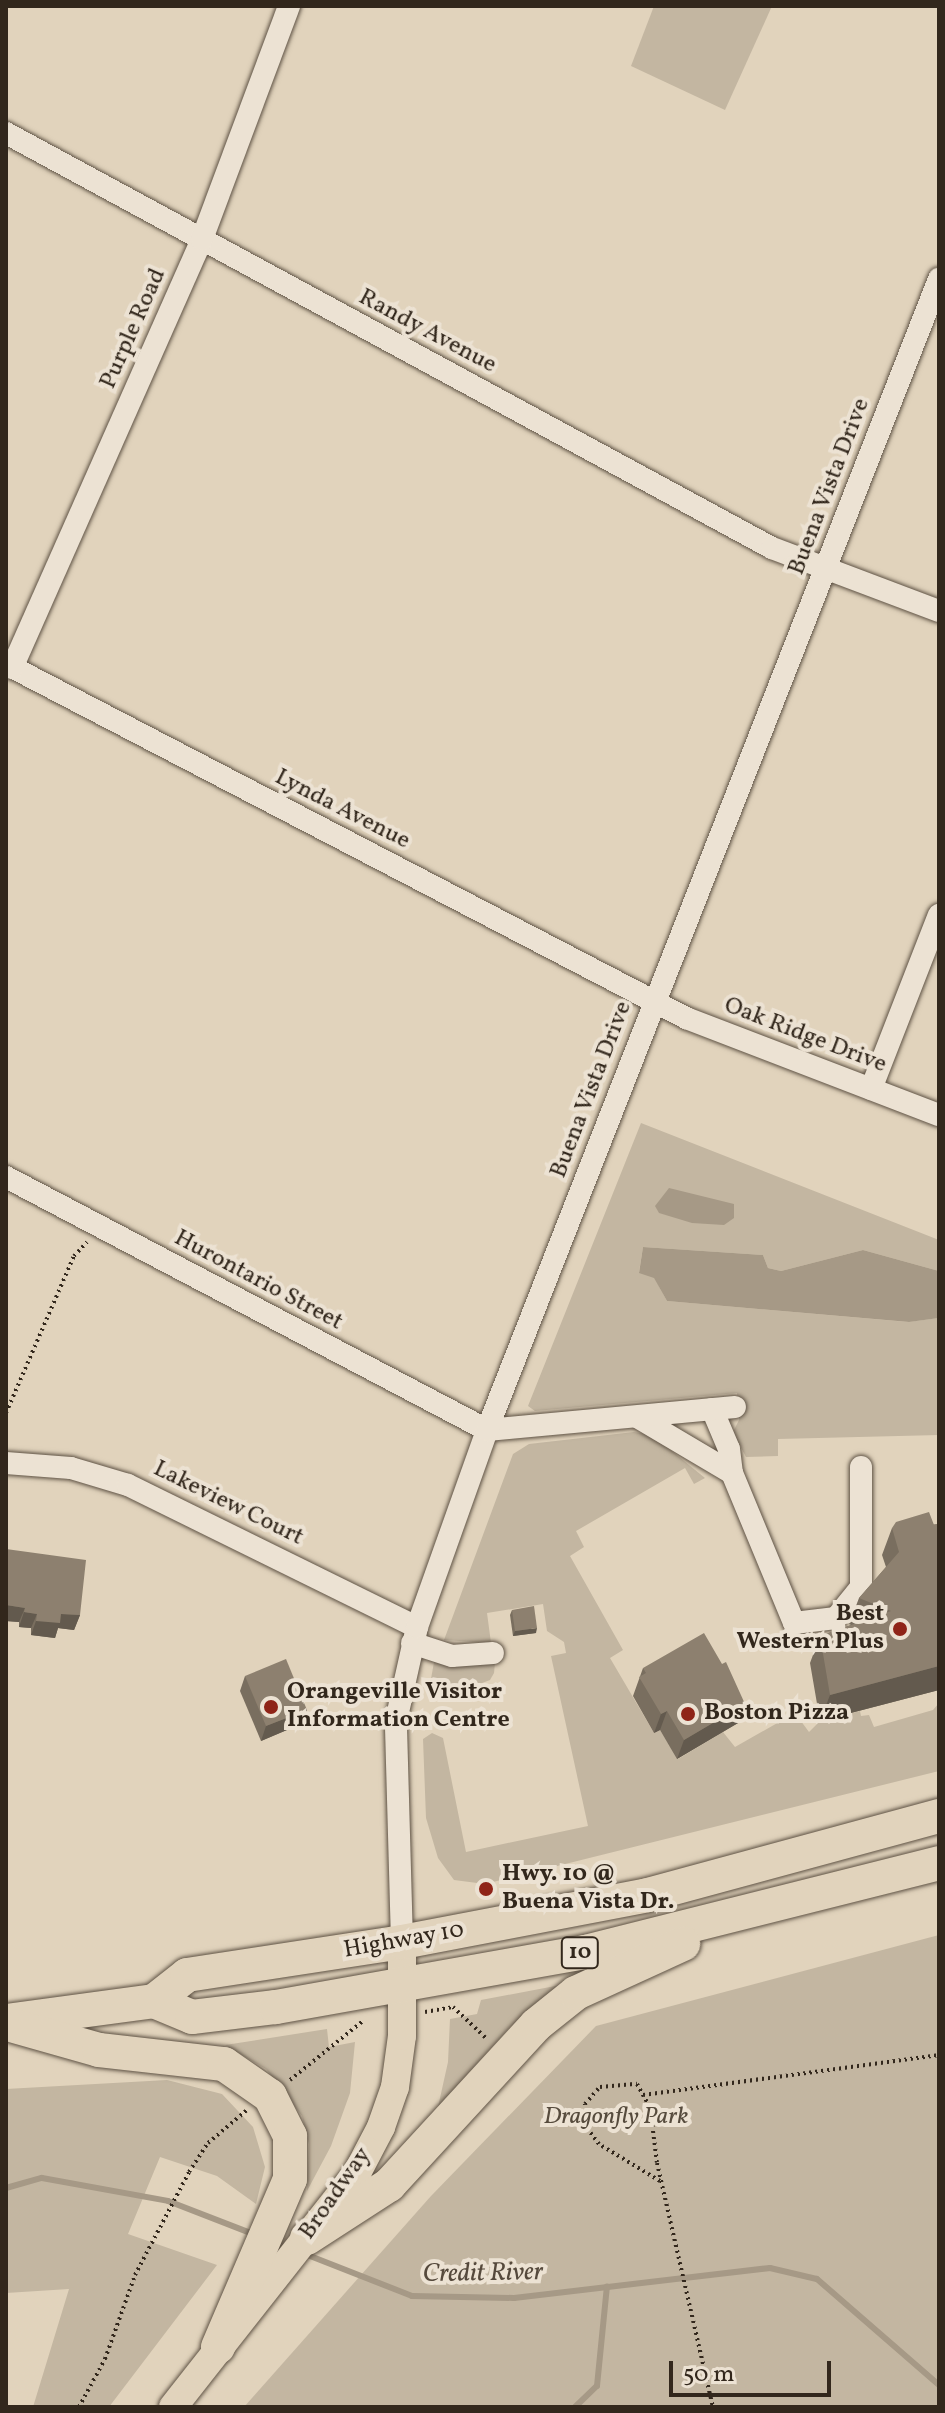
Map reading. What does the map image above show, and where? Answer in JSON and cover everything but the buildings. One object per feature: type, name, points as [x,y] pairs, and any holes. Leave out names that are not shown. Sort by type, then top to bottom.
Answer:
[{"type":"highway","name":"Highway 10","points":[[939,1816],[648,1895],[402,1942],[187,1975],[154,2001],[192,2017],[404,2001],[939,1863]]},
{"type":"highway","points":[[307,2238],[389,2185],[506,2056],[576,1993],[752,1909]]},
{"type":"highway","points":[[6,2022],[154,2001]]},
{"type":"highway","points":[[6,2022],[99,2050],[224,2064],[270,2096],[290,2136],[290,2179],[272,2222],[268,2260],[218,2347]]},
{"type":"main road","name":"Broadway","points":[[268,2260],[307,2238],[357,2173],[381,2127],[395,2087],[404,2001],[402,1942]]},
{"type":"main road","points":[[173,2407],[218,2347]]},
{"type":"street","name":"Purple Road","points":[[9,666],[202,239],[289,6]]},
{"type":"street","name":"Randy Avenue","points":[[6,133],[772,548],[939,611]]},
{"type":"street","name":"Buena Vista Drive","points":[[402,1942],[396,1721],[415,1635],[487,1430],[939,279]]},
{"type":"street","name":"Lynda Avenue","points":[[9,666],[654,1002]]},
{"type":"street","points":[[871,1089],[939,915]]},
{"type":"street","name":"Oak Ridge Drive","points":[[654,1002],[939,1115]]},
{"type":"street","name":"Hurontario Street","points":[[6,1177],[487,1430]]},
{"type":"street","points":[[487,1430],[735,1407]]},
{"type":"street","points":[[712,1409],[729,1449],[732,1473],[794,1623],[836,1618],[861,1587],[861,1467]]},
{"type":"street","points":[[639,1418],[732,1473]]},
{"type":"street","name":"Lakeview Court","points":[[6,1463],[71,1468],[128,1485],[452,1656],[493,1653]]},
{"type":"path","points":[[6,1413],[74,1256]]},
{"type":"path","points":[[404,2001],[453,2007],[506,2056]]},
{"type":"path","points":[[79,2407],[105,2359],[161,2222],[208,2143],[372,2013]]},
{"type":"path","points":[[643,2095],[939,2055]]},
{"type":"path","points":[[660,2181],[599,2144],[583,2123],[585,2104],[600,2087],[637,2084],[650,2107],[660,2181],[713,2407]]},
{"type":"green space","points":[[654,6],[772,6],[725,110],[631,66]]},
{"type":"green space","points":[[641,1123],[939,1240],[939,1271],[863,1250],[781,1271],[768,1268],[763,1255],[643,1247],[639,1272],[654,1277],[667,1301],[908,1322],[939,1318],[939,1435],[778,1439],[778,1456],[746,1457],[733,1432],[739,1420],[737,1393],[535,1411],[528,1406]]},
{"type":"green space","points":[[634,1432],[652,1435],[705,1478],[694,1484],[685,1468],[576,1531],[584,1547],[570,1556],[623,1650],[610,1658],[654,1733],[660,1730],[678,1759],[723,1732],[735,1747],[795,1713],[809,1732],[820,1721],[860,1711],[861,1716],[869,1715],[874,1727],[933,1710],[939,1703],[939,1771],[485,1884],[454,1880],[438,1858],[426,1818],[423,1739],[432,1733],[443,1738],[466,1852],[588,1826],[551,1656],[566,1653],[564,1642],[547,1631],[543,1604],[487,1613],[491,1643],[444,1640],[513,1454],[529,1444]]},
{"type":"green space","points":[[434,1662],[495,1663],[490,1680],[435,1701],[428,1696]]},
{"type":"green space","name":"Dragonfly Park","points":[[939,1935],[939,2407],[244,2407],[431,2196],[596,2026]]},
{"type":"green space","points":[[571,1983],[511,2026],[438,2107],[448,2062],[450,2019],[477,2014],[481,2000]]},
{"type":"green space","points":[[327,2029],[329,2047],[355,2042],[350,2093],[331,2146],[307,2191],[309,2144],[302,2116],[266,2069],[225,2045]]},
{"type":"green space","points":[[167,2080],[222,2094],[253,2127],[265,2167],[256,2204],[217,2176],[160,2157],[128,2234],[217,2265],[109,2407],[33,2407],[69,2289],[6,2293],[6,2089]]},
{"type":"shaded area","points":[[669,1188],[734,1204],[734,1218],[724,1225],[692,1223],[659,1213],[655,1206]]},
{"type":"shaded area","points":[[643,1247],[763,1255],[768,1268],[781,1271],[863,1250],[939,1271],[939,1318],[909,1322],[667,1301],[654,1278],[639,1273]]},
{"type":"waterway","name":"Credit River","points":[[6,2188],[42,2178],[168,2201],[253,2234]]},
{"type":"waterway","name":"Credit River","points":[[305,2254],[412,2296],[514,2298],[770,2268],[817,2279],[939,2385]]},
{"type":"waterway","points":[[575,2407],[597,2386],[607,2286]]},
{"type":"place","name":"Best Western Plus","points":[[900,1629]]},
{"type":"place","name":"Orangeville Visitor Information Centre","points":[[271,1707]]},
{"type":"place","name":"Boston Pizza","points":[[688,1714]]},
{"type":"place","name":"Hwy. 10 @ Buena Vista Dr.","points":[[486,1889]]}]
